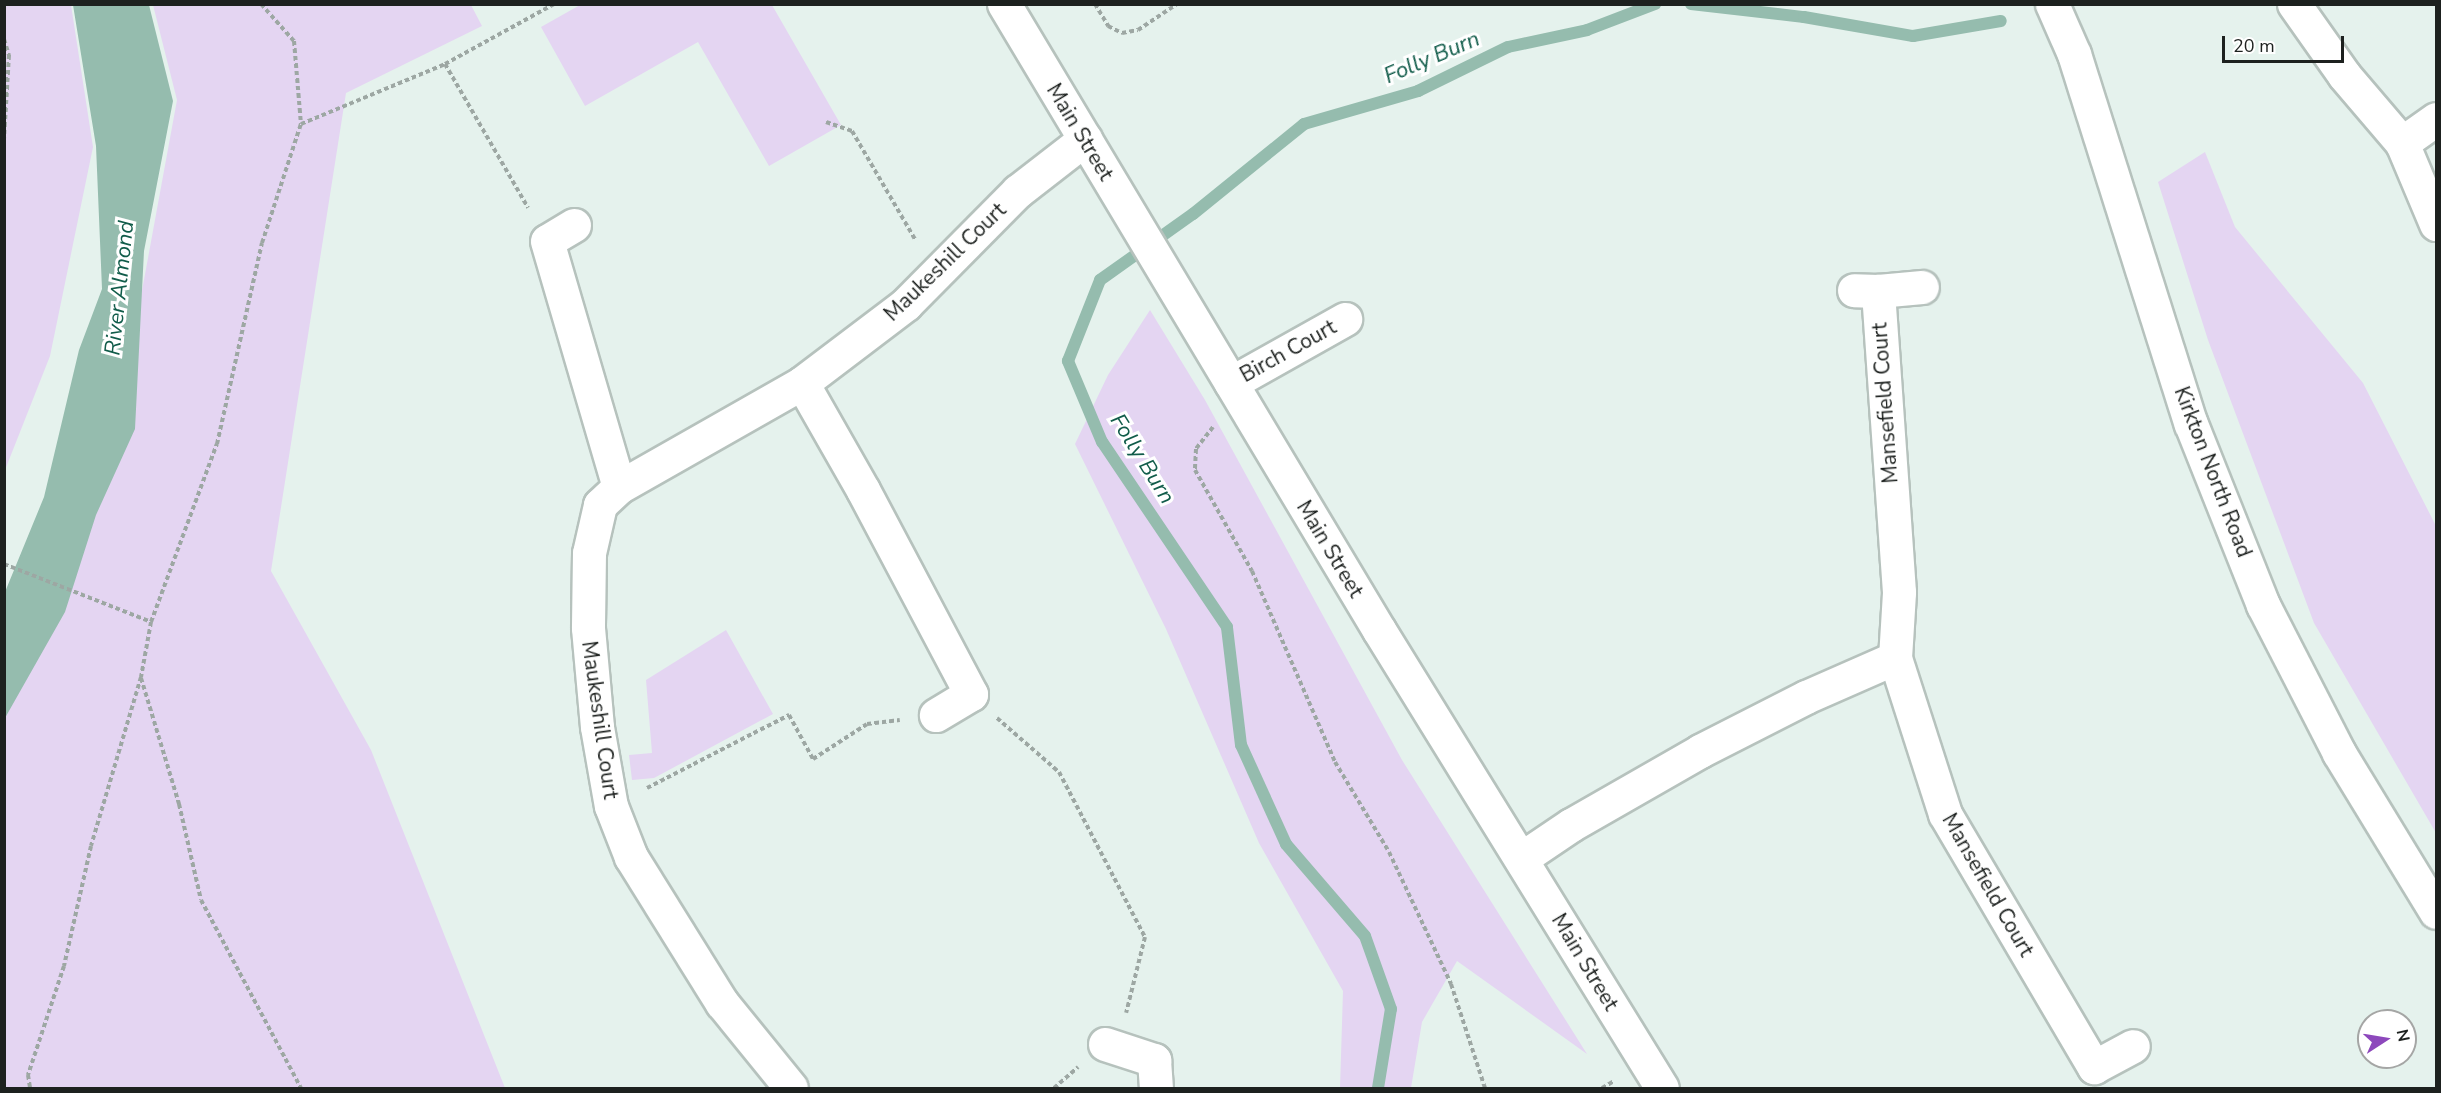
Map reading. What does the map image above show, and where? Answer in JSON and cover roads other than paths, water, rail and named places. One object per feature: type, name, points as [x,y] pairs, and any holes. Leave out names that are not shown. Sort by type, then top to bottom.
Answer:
[{"type":"street","name":"Main Street","points":[[1004,4],[1378,630],[1522,858],[1662,1089]]},
{"type":"street","name":"Kirkton North Road","points":[[2052,4],[2077,64],[2191,424],[2264,605],[2339,753],[2436,912]]},
{"type":"street","points":[[2295,4],[2344,75],[2402,143],[2436,224]]},
{"type":"street","points":[[2402,143],[2436,118]]},
{"type":"street","name":"Maukeshill Court","points":[[790,1089],[722,1003],[631,857],[611,806],[597,727],[588,628],[589,563],[600,505],[619,487],[802,383],[906,304],[1018,191],[1085,139]]},
{"type":"street","points":[[561,233],[619,487]]},
{"type":"street","name":"Mansefield Court","points":[[1922,287],[1866,290],[1899,592],[1895,658],[1944,814],[2101,1078],[2133,1046]]},
{"type":"street","name":"Birch Court","points":[[1237,393],[1346,319]]},
{"type":"street","points":[[802,383],[863,490],[971,694],[936,715]]},
{"type":"street","points":[[1522,858],[1571,825],[1700,750],[1806,697],[1895,658]]},
{"type":"street","points":[[1105,1044],[1154,1060],[1156,1089]]},
{"type":"water","name":"River Almond","points":[[73,5],[149,5],[173,101],[144,251],[135,429],[96,515],[65,612],[5,718],[5,592],[44,497],[79,350],[102,289],[96,146]]},
{"type":"waterway","name":"Folly Burn","points":[[1378,1088],[1391,1009],[1365,936],[1286,844],[1241,745],[1227,627],[1102,442],[1068,361],[1100,280],[1193,214],[1304,124],[1418,91],[1508,47],[1587,30],[1655,4]]},
{"type":"waterway","name":"Folly Burn","points":[[1691,4],[1804,17],[1913,36],[2001,21]]}]
